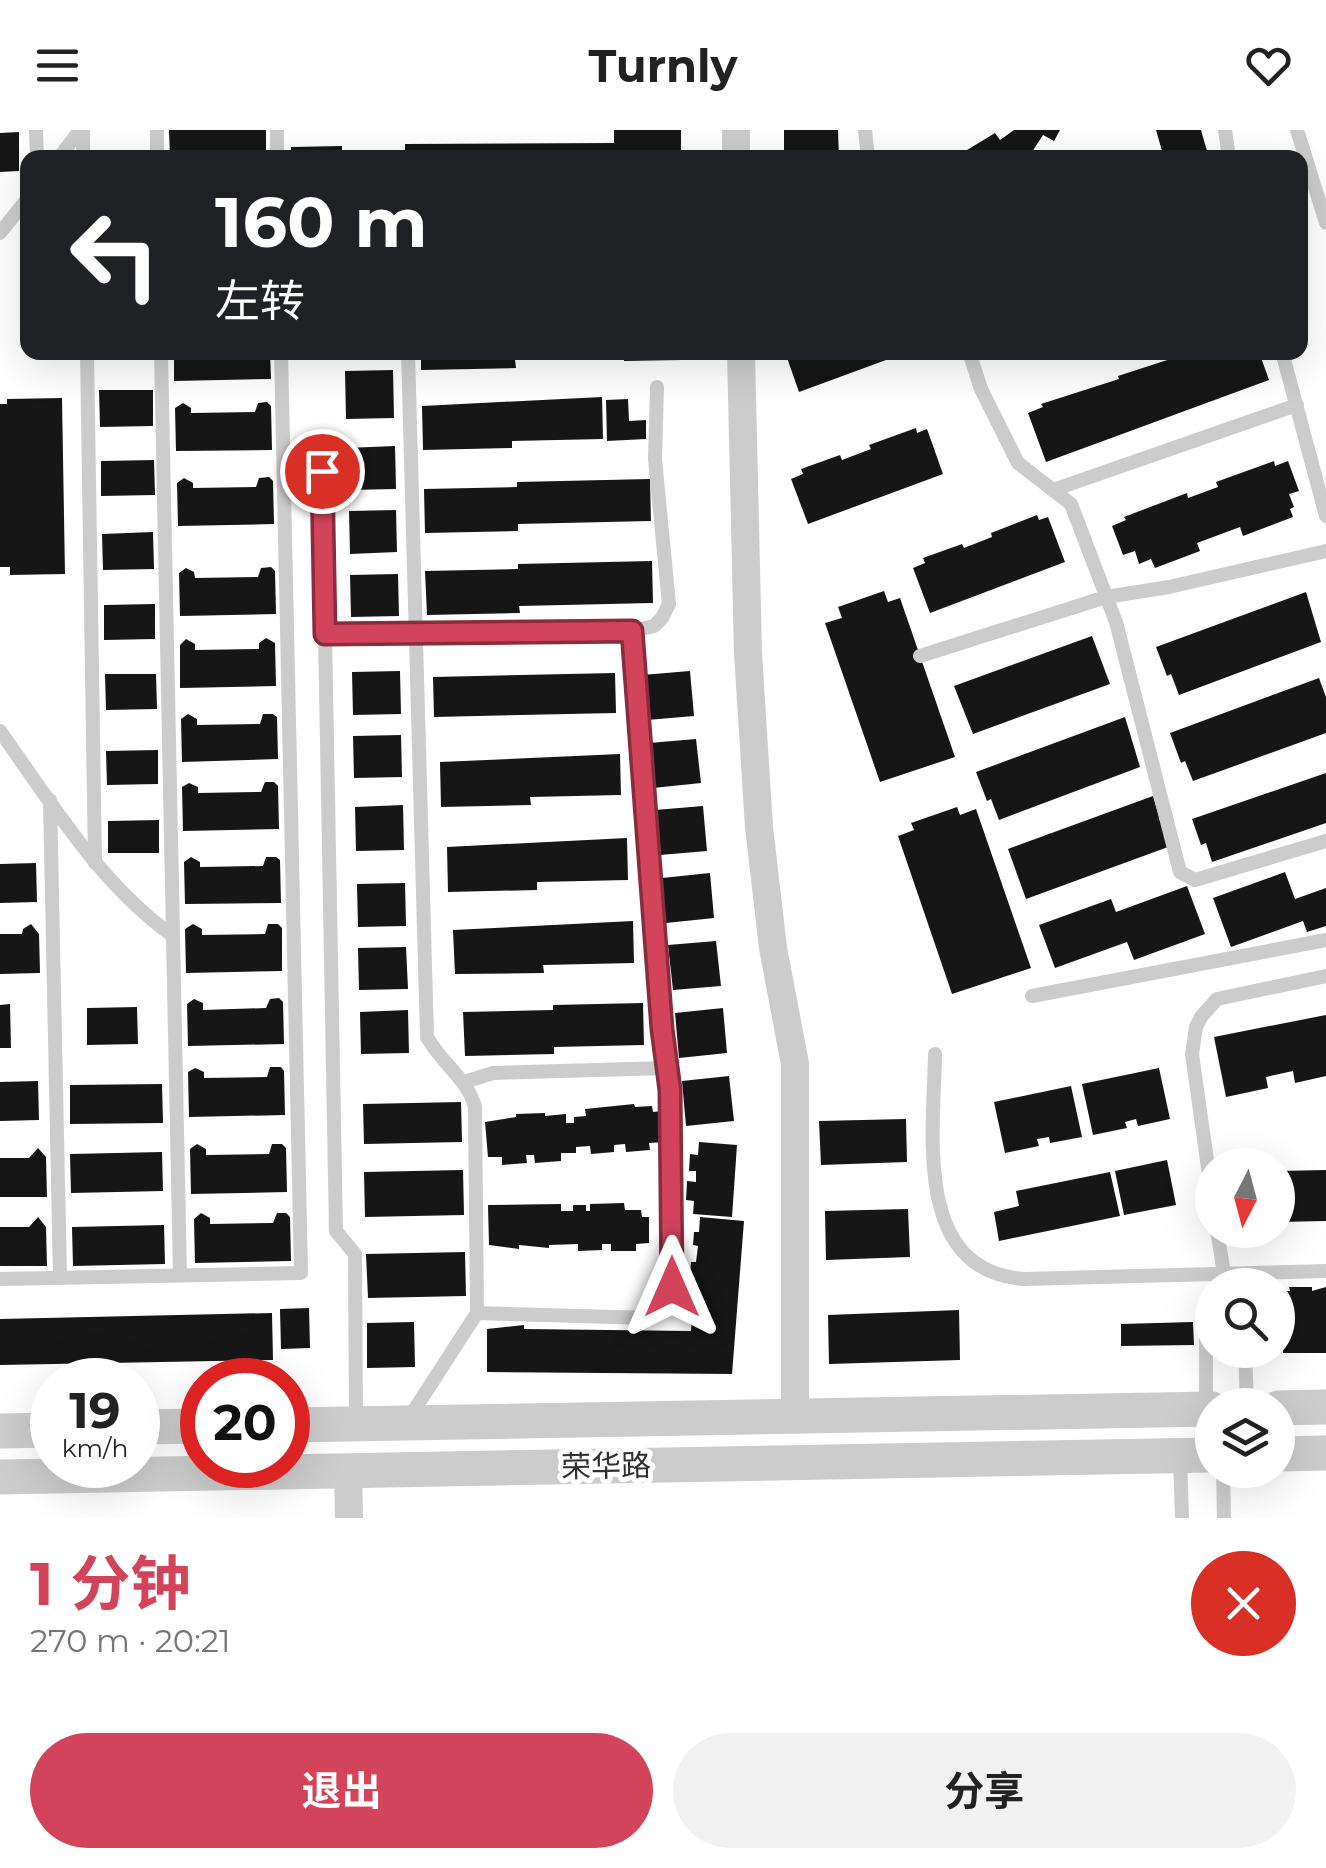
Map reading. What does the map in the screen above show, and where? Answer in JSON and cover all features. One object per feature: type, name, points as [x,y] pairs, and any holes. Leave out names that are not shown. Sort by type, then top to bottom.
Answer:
[{"type":"street","points":[[741,360],[748,653],[759,827],[773,948],[794,1064],[796,1416]]},
{"type":"street","points":[[1295,1408],[1326,1407]]},
{"type":"street","name":"荣华路","points":[[310,1425],[1195,1409]]},
{"type":"street","points":[[0,1431],[30,1430]]},
{"type":"street","points":[[1295,1454],[1326,1453]]},
{"type":"street","name":"荣华路","points":[[0,1478],[1195,1456]]},
{"type":"street","points":[[348,1470],[349,1518]]},
{"type":"lane","points":[[65,150],[81,130]]},
{"type":"lane","points":[[1308,164],[1326,224]]},
{"type":"lane","points":[[0,234],[20,208]]},
{"type":"lane","points":[[87,360],[96,864]]},
{"type":"lane","points":[[161,360],[180,1275]]},
{"type":"lane","points":[[0,1279],[301,1273],[282,360]]},
{"type":"lane","points":[[406,1423],[477,1313],[475,1107],[464,1082],[438,1057],[427,1037],[408,360]]},
{"type":"lane","points":[[972,360],[981,388],[1018,462],[1070,504],[1116,622],[1180,872],[1195,880],[1326,841]]},
{"type":"lane","points":[[1284,360],[1326,516]]},
{"type":"lane","points":[[325,634],[632,631],[654,626],[669,604],[656,459],[657,388]]},
{"type":"lane","points":[[1053,490],[1297,405]]},
{"type":"lane","points":[[322,471],[336,1231],[355,1254],[356,1424]]},
{"type":"lane","points":[[920,656],[1106,597],[1326,551]]},
{"type":"lane","points":[[477,1313],[651,1318],[666,1304],[672,1287],[670,1090],[632,631]]},
{"type":"lane","points":[[0,731],[96,864],[140,913],[173,936]]},
{"type":"lane","points":[[50,800],[60,1278]]},
{"type":"lane","points":[[1032,996],[1326,940]]},
{"type":"lane","points":[[1205,1148],[1192,1054],[1201,1017],[1217,999],[1326,976]]},
{"type":"lane","points":[[935,1054],[937,1195],[954,1241],[972,1261],[996,1274],[1024,1279],[1195,1281]]},
{"type":"lane","points":[[464,1082],[493,1074],[667,1068]]},
{"type":"lane","points":[[1295,1273],[1326,1270]]},
{"type":"lane","points":[[1182,1518],[1195,1460]]},
{"type":"lane","points":[[1223,1488],[1224,1518]]},
{"type":"building","points":[[169,130],[266,130],[266,150],[170,150]]},
{"type":"building","points":[[614,130],[681,130],[681,150],[405,150],[405,144],[614,143]]},
{"type":"building","points":[[784,130],[838,130],[839,150],[784,150]]},
{"type":"building","points":[[1014,130],[1060,130],[1054,141],[1043,135],[1033,150],[967,150],[995,133],[1000,140]]},
{"type":"building","points":[[1156,130],[1201,130],[1207,150],[1162,150]]},
{"type":"building","points":[[19,132],[19,171],[0,172],[0,133]]},
{"type":"building","points":[[342,146],[342,150],[291,150]]},
{"type":"building","points":[[174,360],[270,360],[271,379],[174,381]]},
{"type":"building","points":[[421,360],[515,360],[516,368],[421,370]]},
{"type":"building","points":[[788,360],[886,360],[799,392]]},
{"type":"building","points":[[1167,360],[1262,360],[1269,380],[1046,462],[1028,413],[1043,407],[1041,404],[1119,379],[1118,376]]},
{"type":"building","points":[[393,370],[394,418],[346,419],[345,371]]},
{"type":"building","points":[[99,390],[153,390],[153,426],[100,427]]},
{"type":"building","points":[[602,397],[603,439],[512,441],[512,448],[423,450],[422,406]]},
{"type":"building","points":[[62,398],[65,574],[10,575],[10,567],[0,567],[0,404],[7,404],[7,399]]},
{"type":"building","points":[[628,399],[629,421],[646,420],[646,439],[607,441],[606,400]]},
{"type":"building","points":[[183,403],[191,408],[191,413],[255,412],[258,403],[271,406],[272,450],[176,451],[175,408]]},
{"type":"building","points":[[916,428],[917,433],[927,429],[943,474],[808,524],[791,479],[803,474],[801,469],[840,455],[842,460],[871,449],[869,445]]},
{"type":"building","points":[[395,446],[396,489],[348,490],[347,448]]},
{"type":"building","points":[[154,460],[155,495],[101,496],[101,461]]},
{"type":"building","points":[[1274,461],[1275,466],[1288,461],[1299,491],[1289,494],[1293,517],[1243,536],[1240,527],[1197,543],[1200,551],[1155,568],[1151,559],[1139,564],[1135,551],[1123,555],[1112,526],[1126,520],[1124,517],[1187,493],[1188,498],[1218,487],[1216,482]]},
{"type":"building","points":[[269,477],[273,481],[274,524],[178,526],[177,483],[184,478],[193,483],[193,488],[256,487],[259,478]]},
{"type":"building","points":[[650,479],[651,521],[518,524],[518,531],[425,533],[424,489]]},
{"type":"building","points":[[396,510],[397,552],[350,554],[349,511]]},
{"type":"building","points":[[1037,515],[1039,520],[1048,517],[1065,562],[930,613],[913,568],[925,563],[923,558],[962,544],[964,548]]},
{"type":"building","points":[[153,532],[154,569],[103,570],[102,534]]},
{"type":"building","points":[[652,561],[653,603],[519,606],[520,613],[427,615],[425,571]]},
{"type":"building","points":[[271,567],[275,571],[276,614],[180,616],[179,573],[186,568],[194,572],[195,578],[258,577],[261,568]]},
{"type":"building","points":[[398,574],[399,616],[351,617],[350,575]]},
{"type":"building","points":[[884,591],[888,602],[900,598],[955,757],[880,782],[825,623],[842,618],[838,607]]},
{"type":"building","points":[[1306,592],[1321,642],[1179,695],[1156,647]]},
{"type":"building","points":[[155,604],[155,639],[104,640],[104,605]]},
{"type":"building","points":[[1092,636],[1110,684],[973,734],[954,686]]},
{"type":"building","points":[[266,638],[275,643],[276,686],[180,688],[180,645],[186,639],[195,644],[195,650],[259,649],[259,643]]},
{"type":"building","points":[[400,671],[401,714],[353,715],[352,672]]},
{"type":"building","points":[[690,671],[694,716],[647,720],[642,675]]},
{"type":"building","points":[[615,673],[616,713],[434,717],[433,677]]},
{"type":"building","points":[[105,674],[156,674],[157,709],[106,710]]},
{"type":"building","points":[[1319,678],[1326,697],[1326,733],[1193,781],[1185,761],[1181,763],[1170,733]]},
{"type":"building","points":[[188,714],[197,719],[197,725],[260,724],[263,714],[273,714],[277,717],[278,759],[182,762],[181,719]]},
{"type":"building","points":[[1125,717],[1140,767],[999,820],[976,772]]},
{"type":"building","points":[[401,735],[402,777],[354,778],[353,736]]},
{"type":"building","points":[[696,739],[701,783],[653,788],[649,743]]},
{"type":"building","points":[[158,750],[158,784],[107,785],[106,751]]},
{"type":"building","points":[[620,754],[621,795],[530,797],[531,805],[441,807],[440,762]]},
{"type":"building","points":[[1326,773],[1326,823],[1212,862],[1192,819]]},
{"type":"building","points":[[265,782],[278,786],[279,829],[183,831],[182,787],[189,783],[198,787],[198,793],[261,792]]},
{"type":"building","points":[[1153,796],[1168,847],[1026,899],[1008,849]]},
{"type":"building","points":[[403,805],[404,850],[356,851],[355,807]]},
{"type":"building","points":[[703,806],[707,851],[660,855],[655,810]]},
{"type":"building","points":[[957,807],[960,815],[976,809],[1031,968],[952,994],[898,836],[914,830],[911,823]]},
{"type":"building","points":[[159,820],[159,853],[108,853],[108,821]]},
{"type":"building","points":[[627,838],[628,880],[537,882],[537,890],[448,892],[447,847]]},
{"type":"building","points":[[191,857],[200,862],[200,867],[263,866],[266,857],[276,857],[280,860],[281,903],[185,904],[184,862]]},
{"type":"building","points":[[36,863],[37,902],[0,903],[0,864]]},
{"type":"building","points":[[1285,872],[1295,899],[1326,888],[1326,926],[1307,932],[1303,921],[1231,947],[1213,898]]},
{"type":"building","points":[[710,873],[714,918],[666,923],[662,878]]},
{"type":"building","points":[[405,883],[406,926],[358,927],[357,884]]},
{"type":"building","points":[[1187,886],[1205,934],[1134,960],[1127,942],[1055,968],[1039,925],[1111,899],[1116,912]]},
{"type":"building","points":[[633,921],[634,963],[543,965],[544,973],[455,974],[453,930]]},
{"type":"building","points":[[31,924],[39,934],[40,973],[0,974],[0,934],[22,934]]},
{"type":"building","points":[[193,924],[202,929],[202,935],[265,934],[268,924],[278,924],[282,928],[282,971],[186,973],[185,929]]},
{"type":"building","points":[[716,941],[721,986],[673,990],[668,945]]},
{"type":"building","points":[[406,947],[408,989],[359,990],[358,948]]},
{"type":"building","points":[[194,999],[203,1003],[203,1010],[266,1008],[270,999],[283,1002],[284,1044],[188,1046],[187,1004]]},
{"type":"building","points":[[643,1003],[644,1045],[554,1047],[554,1054],[465,1056],[463,1012]]},
{"type":"building","points":[[10,1004],[11,1048],[0,1048],[0,1005]]},
{"type":"building","points":[[137,1007],[138,1044],[87,1045],[87,1008]]},
{"type":"building","points":[[723,1008],[727,1053],[679,1058],[675,1013]]},
{"type":"building","points":[[408,1010],[409,1053],[361,1054],[360,1012]]},
{"type":"building","points":[[1326,1015],[1326,1076],[1295,1083],[1293,1071],[1266,1077],[1268,1088],[1226,1097],[1214,1037]]},
{"type":"building","points":[[270,1067],[281,1067],[284,1071],[285,1115],[189,1117],[188,1072],[195,1068],[204,1072],[204,1078],[267,1077]]},
{"type":"building","points":[[1159,1068],[1170,1119],[1138,1126],[1136,1119],[1125,1122],[1127,1128],[1093,1135],[1082,1084]]},
{"type":"building","points":[[729,1076],[734,1121],[686,1126],[682,1081]]},
{"type":"building","points":[[38,1081],[39,1120],[0,1121],[0,1082]]},
{"type":"building","points":[[162,1084],[163,1123],[70,1124],[70,1085]]},
{"type":"building","points":[[1071,1086],[1082,1137],[1050,1143],[1049,1137],[1037,1139],[1039,1146],[1005,1153],[994,1102]]},
{"type":"building","points":[[461,1102],[462,1142],[364,1144],[363,1104]]},
{"type":"building","points":[[652,1106],[653,1112],[662,1111],[664,1142],[649,1143],[650,1150],[626,1152],[625,1144],[614,1145],[614,1152],[591,1154],[590,1146],[576,1147],[576,1153],[561,1153],[561,1161],[535,1163],[534,1155],[526,1155],[527,1163],[502,1165],[502,1157],[488,1157],[485,1122],[516,1114],[545,1113],[566,1114],[566,1123],[574,1123],[574,1117],[586,1116],[585,1109]]},
{"type":"building","points":[[906,1119],[907,1162],[821,1165],[819,1121]]},
{"type":"building","points":[[699,1142],[737,1145],[732,1217],[693,1214],[694,1201],[686,1200],[687,1181],[696,1182],[696,1171],[689,1171],[690,1154],[698,1155]]},
{"type":"building","points":[[197,1144],[206,1149],[206,1155],[269,1154],[272,1144],[282,1144],[286,1148],[287,1192],[191,1194],[190,1149]]},
{"type":"building","points":[[38,1148],[46,1157],[47,1197],[0,1197],[0,1158],[29,1158]]},
{"type":"building","points":[[162,1152],[163,1191],[71,1193],[70,1154]]},
{"type":"building","points":[[1167,1160],[1176,1205],[1124,1215],[1115,1171]]},
{"type":"building","points":[[463,1170],[464,1215],[365,1217],[364,1172]]},
{"type":"building","points":[[1326,1170],[1326,1221],[1295,1222],[1295,1171]]},
{"type":"building","points":[[1110,1172],[1120,1216],[999,1241],[994,1212],[1019,1206],[1016,1191]]},
{"type":"building","points":[[624,1203],[625,1210],[641,1210],[642,1217],[649,1217],[649,1243],[636,1244],[636,1251],[611,1251],[611,1244],[602,1244],[602,1250],[578,1251],[578,1244],[549,1248],[519,1245],[519,1249],[489,1245],[488,1205],[561,1204],[561,1211],[573,1211],[573,1205],[586,1205],[586,1211],[590,1211],[590,1204]]},
{"type":"building","points":[[908,1209],[910,1257],[826,1260],[825,1211]]},
{"type":"building","points":[[201,1213],[210,1218],[210,1224],[273,1223],[277,1213],[286,1213],[290,1217],[291,1261],[195,1263],[194,1219]]},
{"type":"building","points":[[38,1217],[46,1227],[47,1266],[0,1266],[0,1227],[29,1227]]},
{"type":"building","points":[[700,1217],[744,1221],[732,1374],[487,1372],[487,1329],[524,1325],[524,1329],[691,1331],[695,1278],[690,1277],[691,1262],[696,1262],[698,1246],[693,1245],[694,1232],[699,1232]]},
{"type":"building","points":[[164,1225],[165,1264],[73,1266],[72,1227]]},
{"type":"building","points":[[465,1252],[466,1296],[368,1298],[366,1254]]},
{"type":"building","points":[[1295,1287],[1312,1287],[1312,1291],[1326,1287],[1326,1353],[1295,1353]]},
{"type":"building","points":[[309,1308],[310,1348],[281,1349],[280,1309]]},
{"type":"building","points":[[959,1310],[960,1360],[829,1364],[828,1315]]},
{"type":"building","points":[[272,1313],[273,1358],[180,1358],[180,1362],[160,1362],[160,1358],[30,1358],[30,1364],[0,1365],[0,1319]]},
{"type":"building","points":[[414,1322],[415,1367],[367,1368],[367,1323]]},
{"type":"building","points":[[1193,1322],[1194,1345],[1121,1346],[1121,1324]]},
{"type":"route","points":[[322,471],[325,634],[632,631],[670,1090],[672,1287]]}]
